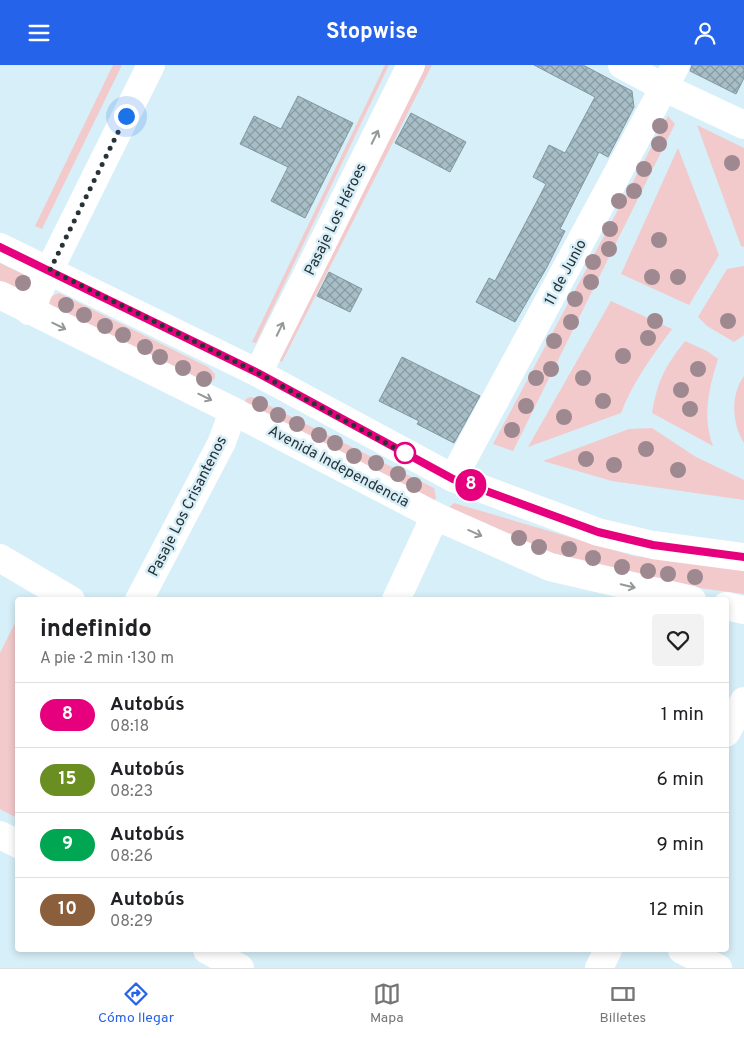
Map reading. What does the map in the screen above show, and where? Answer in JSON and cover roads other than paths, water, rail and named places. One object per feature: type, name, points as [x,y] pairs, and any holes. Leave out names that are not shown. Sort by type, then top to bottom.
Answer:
[{"type":"street","points":[[29,311],[152,65]]},
{"type":"street","name":"Pasaje Los Héroes","points":[[258,373],[411,65]]},
{"type":"street","points":[[622,65],[670,76],[744,125]]},
{"type":"street","name":"11 de Junio","points":[[453,479],[670,76]]},
{"type":"street","points":[[0,247],[258,373],[453,479],[598,532],[653,545],[744,557]]},
{"type":"street","name":"Avenida Independencia","points":[[0,295],[233,411],[435,516],[550,567],[679,597]]},
{"type":"street","name":"Pasaje Los Crisantenos","points":[[140,597],[222,442],[233,411]]},
{"type":"street","points":[[397,597],[435,516]]},
{"type":"street","points":[[0,558],[67,597]]},
{"type":"street","points":[[729,608],[744,610]]},
{"type":"street","points":[[729,728],[744,701]]},
{"type":"street","points":[[599,968],[607,952]]},
{"type":"street","points":[[686,952],[718,968]]}]
